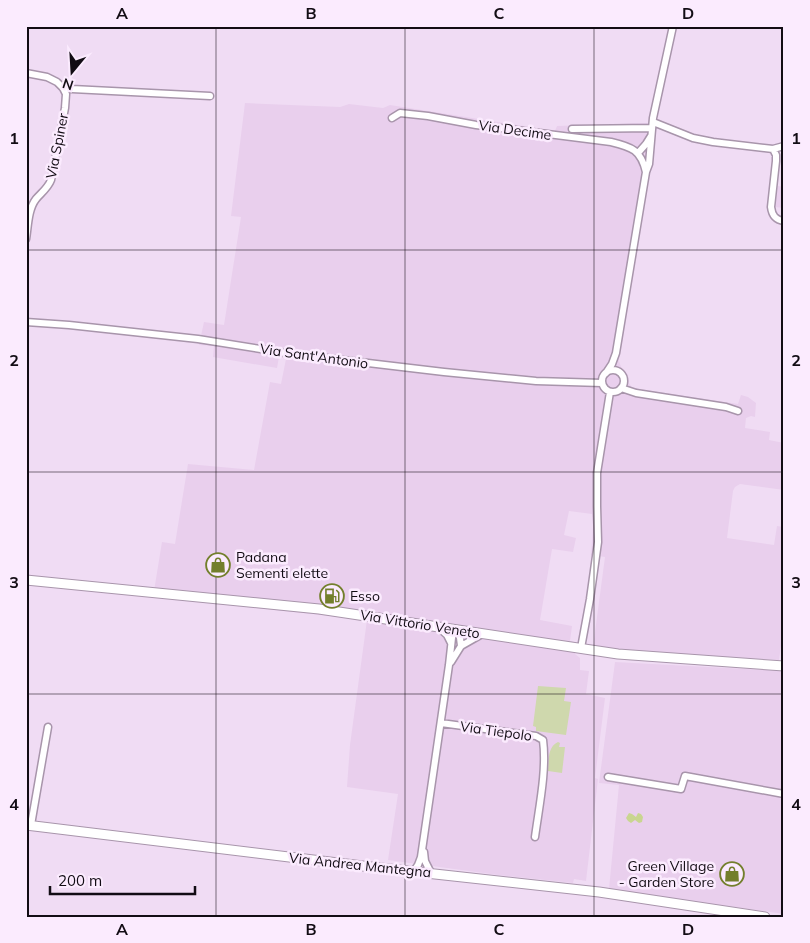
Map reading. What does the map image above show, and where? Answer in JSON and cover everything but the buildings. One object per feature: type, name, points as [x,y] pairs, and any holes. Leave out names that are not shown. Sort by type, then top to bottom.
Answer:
[{"type":"main road","name":"Via Vittorio Veneto","points":[[26,580],[319,609],[618,654],[784,666]]},
{"type":"main road","name":"Via Andrea Mantegna","points":[[29,825],[362,866],[418,870],[599,892],[765,917]]},
{"type":"street","points":[[616,353],[617,364],[624,382],[622,388],[616,392],[610,392],[604,388],[602,383],[603,376],[612,364],[616,353],[646,172],[649,164],[652,125],[672,26]]},
{"type":"street","points":[[26,73],[47,77],[57,82],[63,88],[210,96]]},
{"type":"street","name":"Via Spiner","points":[[26,239],[34,201],[48,187],[51,180],[65,108],[66,94],[63,88]]},
{"type":"street","name":"Via Decime","points":[[392,118],[400,113],[428,116],[476,125],[611,142],[625,145],[639,155]]},
{"type":"street","points":[[572,129],[652,125],[713,142],[773,149],[784,146]]},
{"type":"street","points":[[639,155],[650,140],[651,135]]},
{"type":"street","points":[[773,149],[776,161],[771,207],[775,218],[784,221]]},
{"type":"street","points":[[639,155],[651,150]]},
{"type":"street","points":[[639,155],[646,172]]},
{"type":"street","name":"Via Sant'Antonio","points":[[26,322],[198,340],[292,354],[444,372],[536,381],[602,383]]},
{"type":"street","points":[[606,372],[612,370],[620,373]]},
{"type":"street","points":[[622,388],[629,392],[738,410]]},
{"type":"street","points":[[582,648],[598,542],[596,506],[598,473],[610,392]]},
{"type":"street","points":[[437,626],[447,635],[451,643]]},
{"type":"street","points":[[456,630],[461,646]]},
{"type":"street","name":"Via Tiepolo","points":[[418,870],[441,723],[451,643],[456,630]]},
{"type":"street","name":"Via Tiepolo","points":[[449,665],[461,646],[483,634]]},
{"type":"street","name":"Via Tiepolo","points":[[441,723],[536,736],[543,740],[543,773],[535,837]]},
{"type":"street","name":"Via Andrea Mantegna","points":[[29,825],[48,727]]},
{"type":"street","points":[[608,777],[681,789],[685,776],[784,794]]},
{"type":"street","name":"Via Tiepolo","points":[[422,846],[425,861],[431,873]]},
{"type":"street","points":[[418,870],[425,861]]},
{"type":"shaded area","points":[[245,103],[340,107],[349,104],[383,108],[390,105],[555,131],[557,126],[648,123],[654,125],[619,361],[621,367],[628,375],[632,388],[738,404],[741,395],[748,397],[756,403],[755,417],[746,418],[745,428],[770,432],[769,440],[784,443],[784,490],[740,484],[735,487],[727,538],[774,545],[777,526],[784,527],[784,625],[779,660],[611,650],[593,647],[605,557],[591,555],[592,514],[569,511],[564,535],[576,538],[573,552],[552,549],[540,620],[572,626],[570,641],[577,643],[575,654],[580,658],[580,670],[589,671],[586,694],[605,698],[595,778],[598,779],[586,881],[574,879],[573,883],[388,860],[398,794],[347,787],[350,745],[367,620],[153,597],[162,542],[175,544],[188,464],[254,470],[270,382],[281,384],[286,359],[279,357],[277,368],[213,357],[214,346],[199,345],[204,322],[224,325],[241,217],[231,216]]},
{"type":"shaded area","points":[[778,186],[784,187],[784,208],[775,207]]},
{"type":"shaded area","points":[[615,662],[784,671],[784,914],[609,889],[619,785],[599,783]]},
{"type":"shaded area","points":[[538,686],[566,688],[564,701],[571,702],[566,735],[536,731],[536,727],[533,726]]},
{"type":"shaded area","points":[[560,743],[559,747],[565,747],[562,773],[548,771],[550,751],[554,744]]},
{"type":"shaded area","points":[[629,813],[636,817],[638,813],[641,814],[643,817],[642,822],[639,823],[635,820],[631,823],[628,821],[626,818]]},
{"type":"place","name":"Padana Sementi elette","points":[[218,565]]},
{"type":"place","name":"Esso","points":[[332,596]]},
{"type":"place","name":"Green Village - Garden Store","points":[[732,874]]}]
